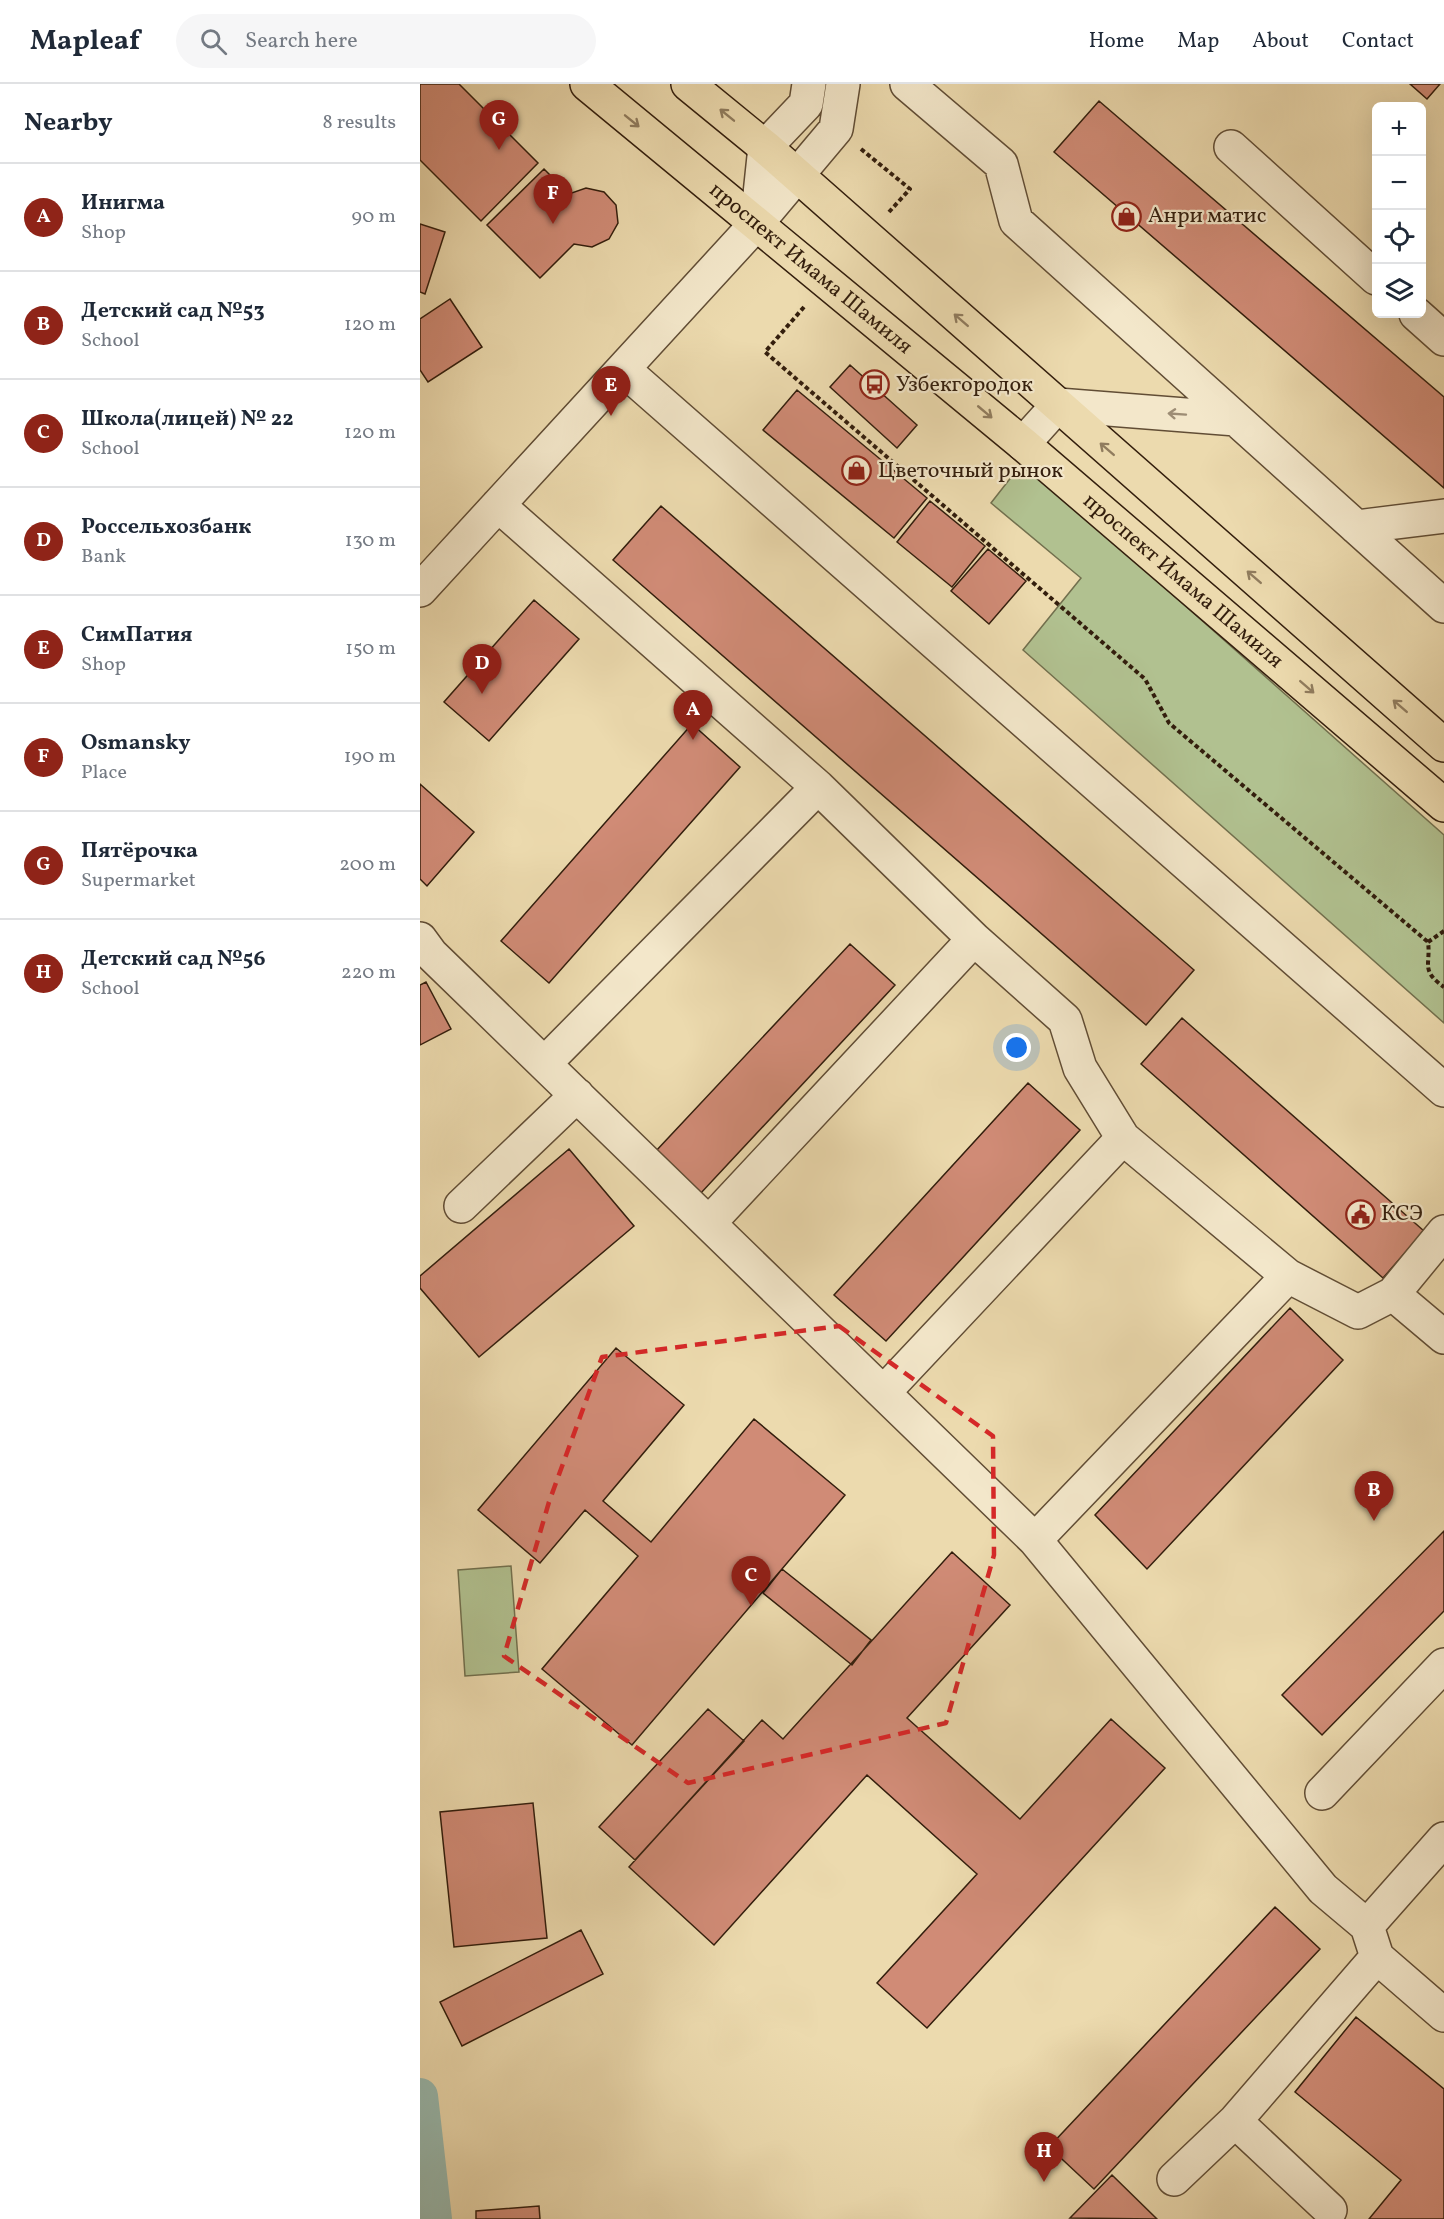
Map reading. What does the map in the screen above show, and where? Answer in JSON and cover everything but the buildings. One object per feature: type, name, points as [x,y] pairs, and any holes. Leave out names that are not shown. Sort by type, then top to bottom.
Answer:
[{"type":"main road","name":"проспект Имама Шамиля","points":[[587,84],[1023,444],[1444,805]]},
{"type":"main road","points":[[688,84],[765,147],[1444,745]]},
{"type":"street","points":[[757,223],[765,147],[806,104],[809,84]]},
{"type":"street","points":[[420,590],[757,223],[797,176],[836,129],[843,84]]},
{"type":"street","points":[[907,84],[1001,164],[1016,221],[1444,606]]},
{"type":"street","points":[[1231,147],[1372,274]]},
{"type":"street","points":[[1420,318],[1444,339]]},
{"type":"street","points":[[623,369],[1444,1090]]},
{"type":"street","points":[[1023,444],[1058,405],[1236,419]]},
{"type":"street","points":[[498,505],[818,787],[974,939],[1065,1020],[1080,1068],[1123,1138],[1288,1276],[1358,1312],[1393,1294],[1444,1232]]},
{"type":"street","points":[[1356,527],[1444,516]]},
{"type":"street","points":[[545,1063],[818,787]]},
{"type":"street","points":[[420,939],[431,954],[1035,1540],[1323,1889],[1367,1926],[1377,1957],[1444,2015]]},
{"type":"street","points":[[709,1223],[974,939]]},
{"type":"street","points":[[461,1206],[577,1095]]},
{"type":"street","points":[[884,1392],[1123,1138]]},
{"type":"street","points":[[1035,1540],[1288,1276]]},
{"type":"street","points":[[1393,1294],[1444,1337]]},
{"type":"street","points":[[1322,1792],[1444,1665]]},
{"type":"street","points":[[1367,1926],[1444,1839]]},
{"type":"street","points":[[1174,2179],[1235,2121],[1377,1957]]},
{"type":"street","points":[[1235,2121],[1330,2210]]},
{"type":"path","points":[[765,352],[1144,679],[1169,723],[1428,942]]},
{"type":"path","points":[[1428,942],[1444,932]]},
{"type":"path","points":[[1428,942],[1426,959],[1428,971],[1435,981],[1444,987]]},
{"type":"highlighted area","points":[[839,1326],[993,1436],[994,1555],[946,1723],[688,1783],[504,1656],[549,1502],[602,1357]]},
{"type":"green space","points":[[1023,462],[1444,835],[1444,1023],[1023,650],[1081,578],[991,503]]},
{"type":"green space","points":[[511,1566],[519,1672],[465,1676],[458,1570]]},
{"type":"waterway","points":[[420,2096],[434,2219]]},
{"type":"place","name":"Пятёрочка","points":[[499,150]]},
{"type":"place","name":"Анри матис","points":[[1127,216]]},
{"type":"place","name":"Osmansky","points":[[553,224]]},
{"type":"place","name":"Узбекгородок","points":[[875,385]]},
{"type":"place","name":"СимПатия","points":[[611,416]]},
{"type":"place","name":"Цветочный рынок","points":[[857,471]]},
{"type":"place","name":"Россельхозбанк","points":[[482,694]]},
{"type":"place","name":"Инигма","points":[[693,740]]},
{"type":"place","name":"КСЭ","points":[[1360,1214]]},
{"type":"place","name":"Детский сад №53","points":[[1374,1521]]},
{"type":"place","name":"Школа(лицей) № 22","points":[[751,1606]]},
{"type":"place","name":"Детский сад №56","points":[[1044,2182]]}]
